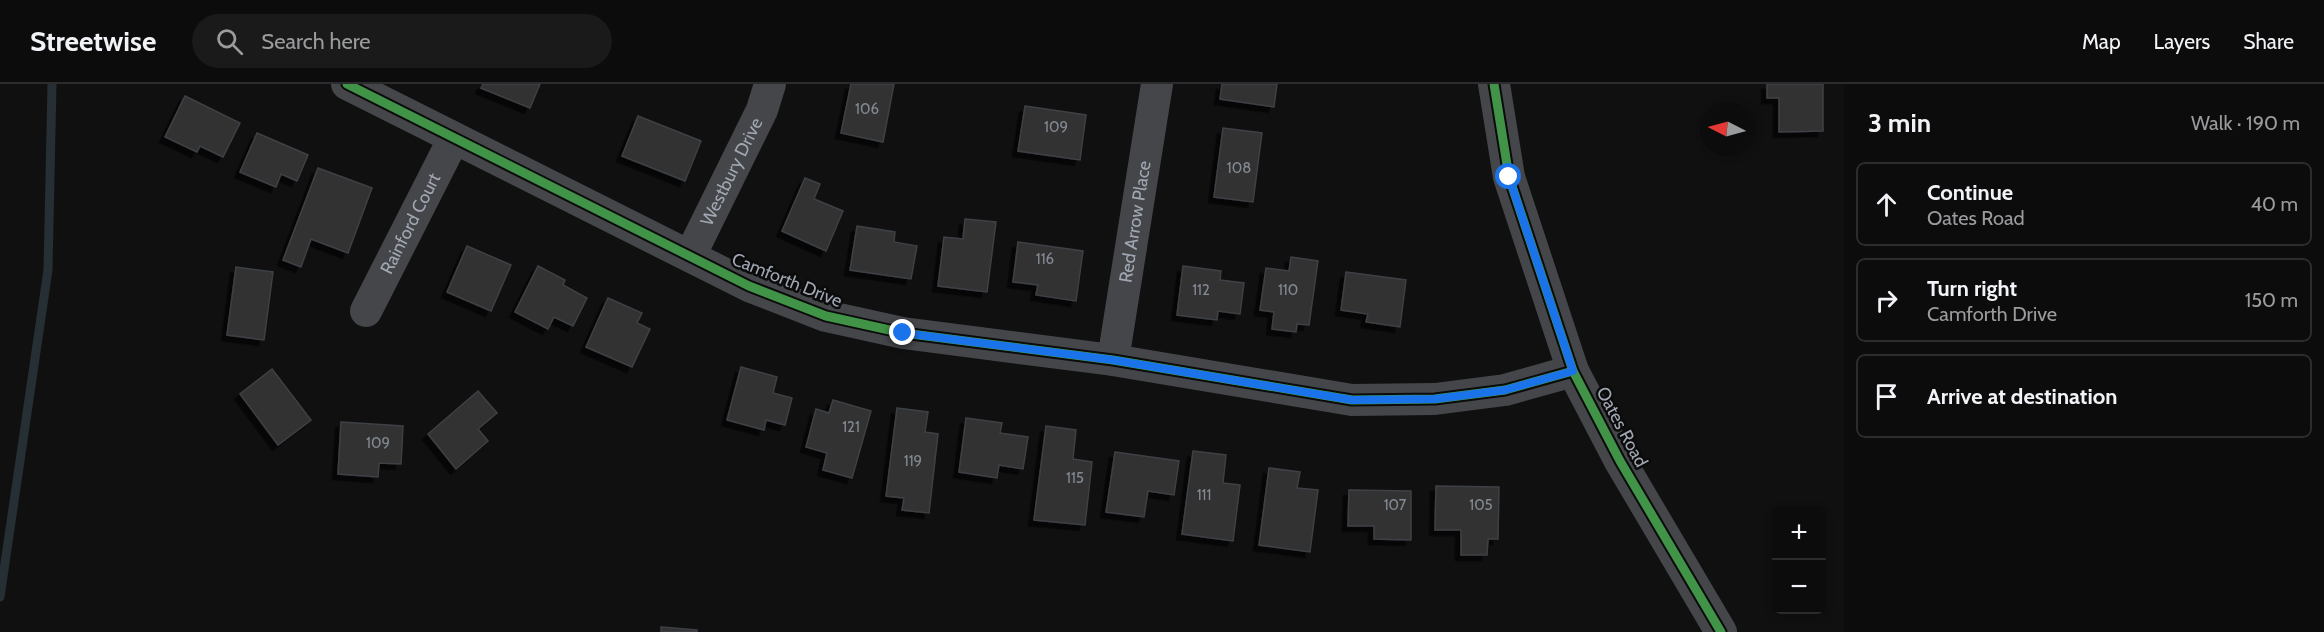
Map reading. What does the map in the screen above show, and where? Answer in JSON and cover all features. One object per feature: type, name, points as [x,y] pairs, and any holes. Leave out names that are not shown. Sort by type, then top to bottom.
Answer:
[{"type":"street","name":"Camforth Drive","points":[[347,84],[748,286],[826,316],[903,333],[1113,360],[1352,400],[1435,399],[1505,390],[1573,371]]},
{"type":"street","name":"Westbury Drive","points":[[690,256],[762,110],[770,84]]},
{"type":"street","name":"Red Arrow Place","points":[[1113,360],[1157,84]]},
{"type":"street","name":"Oates Road","points":[[1494,84],[1509,177],[1573,371],[1620,461],[1721,632]]},
{"type":"street","name":"Rainford Court","points":[[366,311],[454,138]]},
{"type":"building","points":[[483,84],[540,84],[530,108],[481,88]]},
{"type":"building","points":[[851,84],[894,84],[883,142],[841,133]]},
{"type":"building","points":[[1222,84],[1277,84],[1274,107],[1220,99]]},
{"type":"building","points":[[1767,84],[1823,84],[1823,131],[1779,132],[1779,98],[1767,98]]},
{"type":"building","points":[[185,96],[240,123],[223,157],[200,146],[197,152],[165,137]]},
{"type":"building","points":[[1025,106],[1086,115],[1080,160],[1018,151]]},
{"type":"building","points":[[638,116],[701,141],[685,181],[622,156]]},
{"type":"building","points":[[1223,128],[1262,133],[1253,202],[1214,197]]},
{"type":"building","points":[[257,133],[308,155],[297,181],[281,174],[276,187],[240,172]]},
{"type":"building","points":[[318,168],[372,188],[348,253],[311,239],[301,267],[283,260]]},
{"type":"building","points":[[805,178],[820,184],[814,199],[843,211],[826,251],[782,231]]},
{"type":"building","points":[[965,219],[996,222],[987,292],[938,286],[944,237],[963,239]]},
{"type":"building","points":[[857,226],[895,232],[894,242],[917,246],[911,279],[850,270]]},
{"type":"building","points":[[1018,242],[1083,251],[1076,301],[1036,295],[1038,285],[1013,282]]},
{"type":"building","points":[[467,246],[511,265],[491,311],[447,292]]},
{"type":"building","points":[[1291,257],[1318,261],[1309,325],[1297,324],[1296,332],[1272,329],[1274,312],[1260,310],[1266,268],[1289,271]]},
{"type":"building","points":[[538,266],[565,280],[563,285],[587,298],[573,326],[554,317],[548,329],[515,312]]},
{"type":"building","points":[[1183,266],[1221,271],[1220,280],[1244,283],[1240,314],[1218,311],[1217,320],[1177,315]]},
{"type":"building","points":[[236,267],[273,272],[264,340],[227,335]]},
{"type":"building","points":[[1346,272],[1406,280],[1400,327],[1366,322],[1368,314],[1341,310]]},
{"type":"building","points":[[608,298],[642,313],[637,323],[650,329],[632,367],[586,347]]},
{"type":"building","points":[[741,367],[777,377],[773,393],[792,398],[785,425],[766,420],[764,430],[727,420]]},
{"type":"building","points":[[272,369],[311,420],[278,445],[240,394]]},
{"type":"building","points":[[478,391],[497,413],[478,429],[488,441],[456,469],[428,434]]},
{"type":"building","points":[[833,400],[871,411],[852,478],[823,470],[827,453],[806,447],[816,409],[829,413]]},
{"type":"building","points":[[897,408],[928,412],[925,432],[938,434],[929,513],[902,510],[904,498],[886,496]]},
{"type":"building","points":[[966,418],[1002,423],[1000,433],[1028,437],[1023,469],[999,465],[997,478],[959,472]]},
{"type":"building","points":[[341,422],[403,426],[401,464],[379,463],[378,477],[338,474]]},
{"type":"building","points":[[1046,426],[1076,430],[1073,459],[1092,462],[1085,525],[1034,520]]},
{"type":"building","points":[[1193,451],[1226,455],[1223,483],[1240,485],[1233,541],[1182,534]]},
{"type":"building","points":[[1115,452],[1179,461],[1174,495],[1148,491],[1144,517],[1106,512]]},
{"type":"building","points":[[1269,468],[1300,472],[1297,488],[1318,490],[1310,552],[1259,545]]},
{"type":"building","points":[[1436,486],[1499,487],[1498,539],[1488,539],[1487,555],[1461,555],[1461,530],[1435,530]]},
{"type":"building","points":[[1349,490],[1411,491],[1411,540],[1374,539],[1374,526],[1348,526]]},
{"type":"building","points":[[661,627],[697,630],[697,632],[661,632]]},
{"type":"waterway","points":[[0,597],[48,270],[52,84]]},
{"type":"cycle path","points":[[347,84],[749,286],[826,316],[903,333],[1113,360],[1352,400],[1435,399],[1505,390],[1573,371]]},
{"type":"cycle path","points":[[1494,84],[1509,177],[1573,371],[1620,461],[1721,632]]},
{"type":"route","points":[[903,333],[1113,360],[1352,400],[1435,399],[1505,390],[1573,371],[1509,177]]}]
